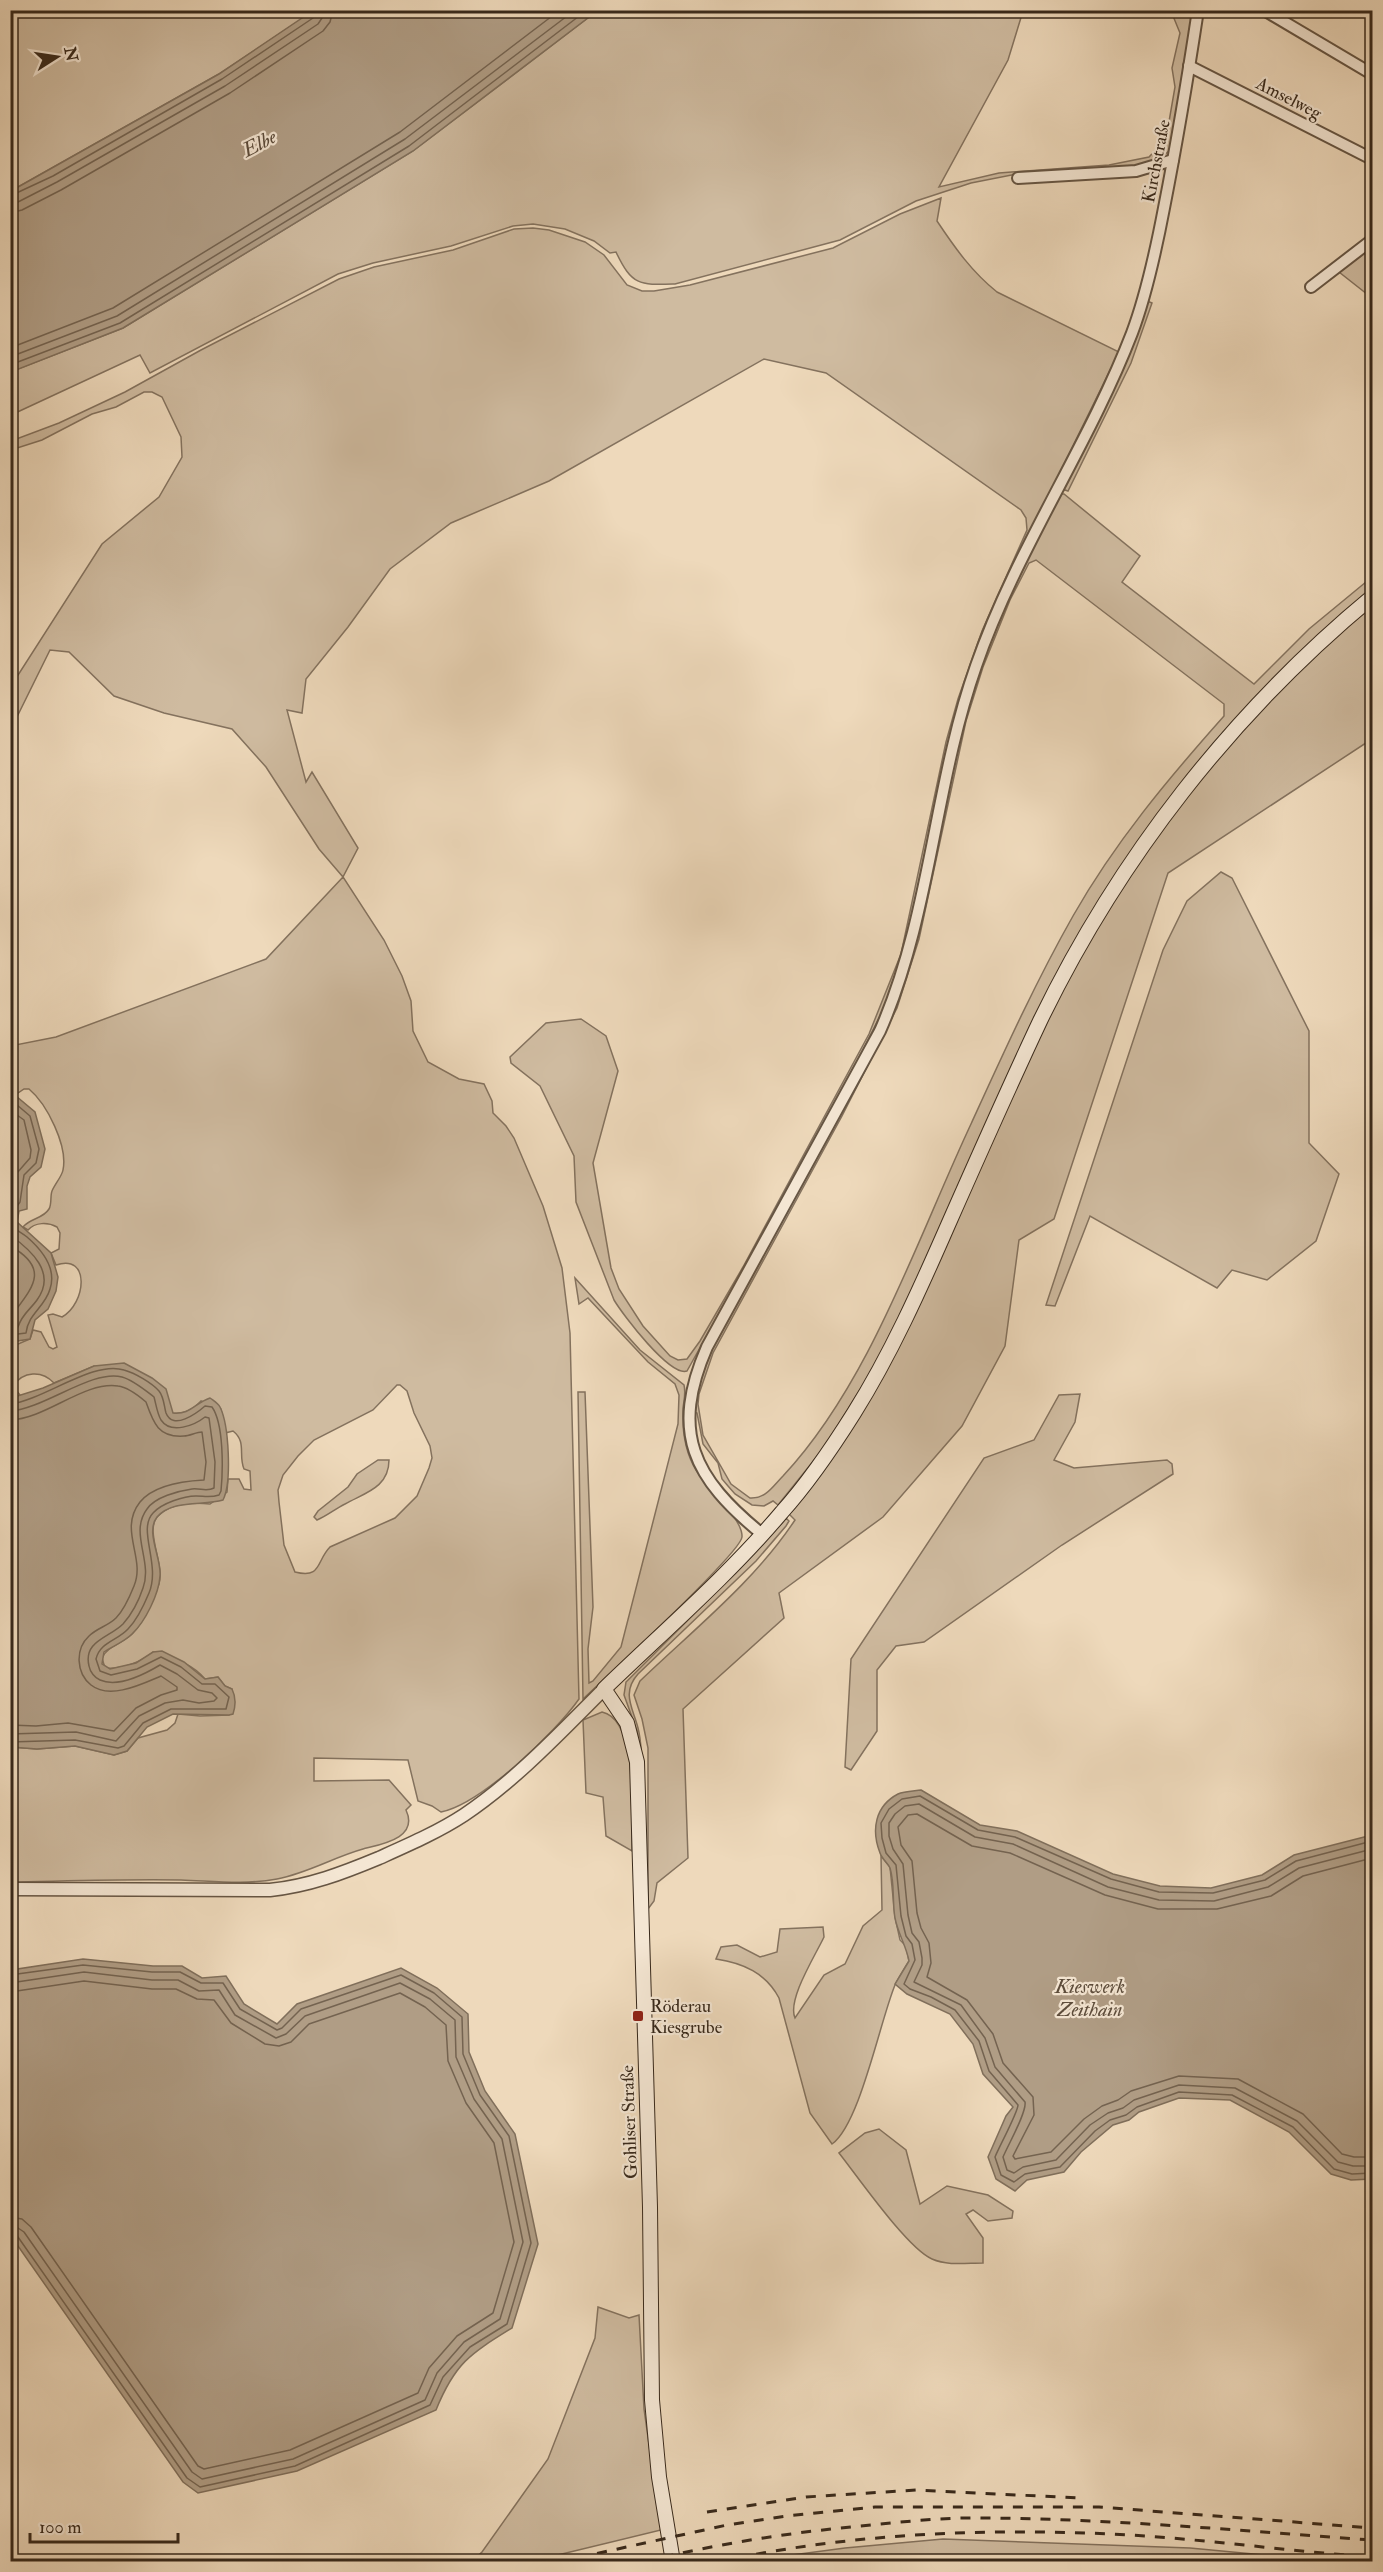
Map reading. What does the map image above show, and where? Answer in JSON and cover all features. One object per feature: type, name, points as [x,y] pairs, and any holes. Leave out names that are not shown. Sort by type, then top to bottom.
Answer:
[{"type":"main road","points":[[604,1689],[700,1599],[762,1534],[826,1455],[855,1412],[884,1362],[928,1271],[1041,1020],[1068,967],[1120,878],[1174,802],[1242,721],[1320,643],[1372,597]]},
{"type":"main road","name":"Gohliser Straße","points":[[604,1689],[627,1723],[637,1762],[650,2207],[652,2400],[659,2477],[672,2562]]},
{"type":"street","name":"Kirchstraße","points":[[762,1534],[718,1491],[700,1467],[689,1430],[690,1396],[693,1382],[706,1347],[836,1113],[891,1006],[910,946],[952,746],[976,664],[1021,562],[1122,356],[1138,315],[1155,251],[1173,160],[1198,10]]},
{"type":"street","points":[[1264,10],[1372,74]]},
{"type":"street","name":"Amselweg","points":[[1189,66],[1372,159]]},
{"type":"street","points":[[1018,178],[1136,171],[1173,160]]},
{"type":"street","points":[[1311,287],[1372,240]]},
{"type":"street","points":[[10,1889],[270,1890],[307,1885],[328,1878],[400,1848],[463,1815],[511,1778],[604,1689]]},
{"type":"shaded area","points":[[10,11],[314,11],[219,74],[11,191]]},
{"type":"shaded area","points":[[597,11],[1023,11],[1008,60],[939,187],[999,173],[1109,165],[1149,157],[1166,139],[1175,87],[1172,68],[1180,33],[1171,11],[1193,11],[1172,148],[1160,159],[1132,168],[1022,173],[971,183],[916,201],[840,240],[675,284],[638,281],[627,271],[616,252],[610,253],[594,241],[565,229],[533,224],[513,226],[451,246],[373,263],[338,274],[150,373],[140,355],[11,415],[10,372],[123,328],[413,151]]},
{"type":"shaded area","points":[[941,198],[937,221],[964,259],[997,292],[1119,352],[1017,560],[961,700],[940,778],[904,955],[886,1004],[833,1110],[687,1371],[670,1365],[659,1355],[637,1331],[614,1300],[576,1202],[574,1156],[540,1086],[511,1063],[510,1057],[546,1023],[581,1019],[606,1036],[618,1071],[593,1163],[611,1268],[619,1289],[643,1326],[670,1356],[678,1360],[687,1359],[743,1267],[869,1034],[901,954],[946,742],[958,699],[982,631],[1027,530],[1026,518],[1021,510],[826,373],[764,359],[549,481],[451,523],[390,569],[348,627],[306,679],[302,713],[287,710],[306,782],[312,772],[358,848],[343,877],[319,849],[266,767],[232,729],[164,713],[114,696],[69,652],[50,650],[11,729],[11,686],[102,544],[159,497],[182,457],[181,437],[162,397],[152,392],[144,392],[116,407],[92,414],[42,440],[11,450],[11,441],[59,423],[125,392],[339,279],[374,267],[453,250],[514,229],[549,230],[585,242],[604,255],[627,285],[642,291],[654,291],[690,285],[833,248],[900,214]]},
{"type":"shaded area","points":[[1368,247],[1372,251],[1372,298],[1339,272]]},
{"type":"shaded area","points":[[1147,301],[1152,303],[1131,363],[1068,491],[1062,489]]},
{"type":"shaded area","points":[[1060,494],[1064,494],[1140,556],[1122,582],[1254,684],[1309,629],[1372,577],[1372,591],[1318,638],[1117,875],[880,1358],[823,1449],[778,1505],[773,1501],[764,1506],[752,1505],[735,1494],[722,1479],[718,1463],[703,1444],[697,1413],[694,1412],[696,1393],[710,1352],[840,1115],[895,1007],[912,959],[957,744],[981,666],[1008,599]],"holes":[[[1036,560],[1224,704],[1224,716],[1124,837],[1089,889],[1059,941],[995,1071],[889,1308],[841,1398],[814,1439],[783,1476],[765,1494],[750,1498],[731,1484],[703,1435],[698,1404],[699,1394],[713,1353],[842,1116],[897,1008],[919,939],[966,721],[983,667],[1010,600],[1029,563]]]},
{"type":"shaded area","points":[[1372,604],[1372,739],[1168,873],[1054,1219],[1019,1240],[1005,1346],[962,1426],[883,1517],[779,1593],[784,1618],[683,1709],[688,1858],[657,1883],[654,1901],[648,1909],[648,1748],[634,1695],[640,1681],[742,1585],[779,1543],[795,1520],[789,1514],[841,1443],[1073,969],[1124,881],[1203,773],[1300,668]]},
{"type":"shaded area","points":[[1221,872],[1232,878],[1309,1031],[1309,1143],[1339,1174],[1316,1241],[1267,1280],[1232,1270],[1217,1288],[1090,1216],[1055,1306],[1046,1305],[1163,950],[1187,901]]},
{"type":"shaded area","points":[[343,877],[384,940],[402,976],[411,1001],[413,1031],[428,1062],[459,1079],[484,1084],[492,1101],[493,1113],[514,1138],[543,1206],[562,1268],[570,1333],[579,1699],[535,1748],[496,1782],[476,1796],[441,1812],[418,1801],[408,1760],[314,1758],[314,1781],[389,1780],[411,1805],[406,1810],[409,1820],[407,1827],[397,1838],[352,1852],[299,1873],[265,1881],[241,1882],[96,1880],[11,1882],[11,1747],[37,1749],[75,1746],[114,1755],[127,1751],[138,1738],[167,1730],[175,1723],[178,1714],[229,1715],[232,1689],[225,1686],[218,1677],[205,1679],[188,1665],[153,1652],[137,1662],[117,1668],[105,1668],[102,1658],[108,1650],[137,1628],[157,1590],[160,1576],[153,1530],[158,1516],[176,1506],[190,1503],[210,1504],[227,1492],[228,1479],[239,1479],[244,1489],[251,1490],[250,1471],[244,1469],[242,1464],[240,1440],[233,1431],[225,1433],[221,1409],[201,1401],[188,1411],[173,1413],[94,1366],[54,1383],[38,1374],[27,1375],[13,1386],[20,1395],[11,1398],[11,1347],[30,1339],[33,1330],[41,1332],[49,1347],[53,1349],[57,1347],[48,1315],[62,1317],[70,1311],[80,1292],[81,1282],[80,1273],[75,1266],[67,1263],[56,1265],[51,1253],[59,1249],[60,1233],[57,1227],[42,1224],[34,1225],[28,1230],[23,1227],[49,1209],[52,1191],[62,1172],[64,1160],[55,1126],[43,1105],[29,1089],[24,1089],[15,1095],[11,1091],[10,1046],[56,1037],[266,959]],"holes":[[[397,1385],[407,1391],[414,1413],[430,1446],[432,1458],[417,1496],[395,1518],[330,1547],[314,1571],[304,1574],[295,1572],[284,1545],[278,1490],[283,1475],[314,1440],[373,1410]]]},
{"type":"shaded area","points":[[575,1278],[640,1350],[684,1385],[683,1424],[689,1456],[701,1477],[737,1521],[742,1537],[736,1548],[697,1590],[583,1699],[578,1392],[585,1392],[593,1607],[588,1649],[589,1683],[621,1647],[678,1424],[679,1395],[675,1384],[648,1362],[588,1298],[579,1304]]},
{"type":"shaded area","points":[[1080,1394],[1075,1422],[1054,1460],[1074,1468],[1167,1460],[1172,1464],[1173,1474],[1062,1545],[924,1642],[896,1646],[877,1670],[877,1731],[851,1770],[845,1767],[851,1659],[984,1458],[1034,1440],[1059,1395]]},
{"type":"shaded area","points":[[378,1460],[389,1460],[385,1477],[380,1483],[367,1493],[321,1518],[317,1520],[314,1517],[318,1511],[348,1487],[357,1474]]},
{"type":"shaded area","points":[[786,1518],[789,1521],[786,1526],[756,1561],[633,1681],[629,1694],[639,1732],[642,1761],[637,1731],[624,1695],[626,1682],[736,1572]]},
{"type":"shaded area","points":[[602,1712],[614,1719],[623,1733],[628,1751],[632,1796],[632,1851],[606,1836],[603,1797],[586,1793],[583,1720]]},
{"type":"shaded area","points":[[881,1856],[890,1867],[895,1917],[900,1940],[906,1946],[909,1961],[889,2001],[852,2116],[832,2144],[810,2113],[779,1998],[774,1989],[753,1971],[735,1963],[716,1959],[721,1947],[737,1945],[760,1957],[777,1952],[780,1929],[823,1927],[824,1937],[798,1989],[795,2000],[795,2018],[824,1975],[845,1964],[863,1926],[882,1910]]},
{"type":"shaded area","points":[[879,2129],[906,2150],[920,2204],[947,2186],[988,2195],[1013,2211],[1012,2218],[988,2221],[973,2210],[966,2214],[983,2238],[983,2263],[951,2263],[932,2259],[910,2241],[870,2194],[839,2153],[865,2133]]},
{"type":"shaded area","points":[[598,2307],[629,2318],[639,2315],[644,2409],[661,2530],[533,2561],[471,2562],[482,2552],[548,2459],[595,2338]]},
{"type":"shaded area","points":[[943,2539],[1190,2548],[1326,2561],[746,2561],[845,2548]]},
{"type":"water","name":"Elbe","points":[[314,10],[597,11],[413,151],[123,328],[11,372],[11,191],[219,74]]},
{"type":"water","points":[[10,1091],[35,1112],[45,1149],[41,1167],[30,1177],[27,1186],[27,1209],[19,1211],[17,1222],[51,1253],[58,1277],[56,1291],[48,1309],[35,1320],[30,1339],[11,1342]]},
{"type":"water","points":[[124,1363],[152,1378],[166,1389],[173,1413],[184,1412],[210,1398],[218,1404],[226,1427],[228,1480],[223,1500],[180,1505],[164,1511],[157,1517],[154,1523],[153,1538],[160,1576],[154,1599],[142,1622],[132,1634],[104,1652],[102,1664],[110,1669],[136,1663],[153,1652],[162,1651],[184,1662],[205,1679],[218,1677],[225,1686],[232,1689],[235,1698],[234,1711],[229,1715],[173,1714],[147,1727],[127,1751],[114,1755],[75,1746],[37,1749],[11,1747],[11,1398],[43,1388],[94,1366]]},
{"type":"water","name":"Kieswerk Zeithain","points":[[921,1790],[980,1825],[1017,1831],[1113,1874],[1160,1886],[1211,1888],[1262,1875],[1294,1855],[1372,1835],[1372,2179],[1351,2180],[1331,2174],[1289,2132],[1230,2100],[1179,2098],[1139,2112],[1129,2120],[1113,2125],[1081,2152],[1064,2172],[1027,2180],[1015,2191],[996,2179],[988,2157],[1006,2116],[1013,2107],[983,2074],[973,2044],[950,2014],[907,1994],[895,1984],[909,1961],[895,1918],[892,1874],[877,1844],[877,1819],[890,1799],[900,1793]]},
{"type":"water","points":[[83,1959],[153,1966],[182,1966],[202,1978],[226,1976],[244,2004],[277,2024],[297,2004],[401,1968],[437,1988],[468,2014],[469,2052],[485,2091],[515,2134],[538,2244],[512,2328],[465,2361],[450,2381],[436,2410],[297,2471],[198,2493],[183,2482],[11,2236],[11,1970]]},
{"type":"railway","points":[[707,2512],[806,2497],[916,2490],[1079,2498]]},
{"type":"railway","points":[[558,2562],[727,2525],[875,2507],[1099,2507],[1372,2528]]},
{"type":"railway","points":[[644,2562],[778,2536],[955,2518],[1131,2523],[1372,2540]]},
{"type":"railway","points":[[717,2562],[863,2539],[1011,2532],[1143,2536],[1372,2557]]},
{"type":"place","name":"Röderau Kiesgrube","points":[[638,2016]]}]
